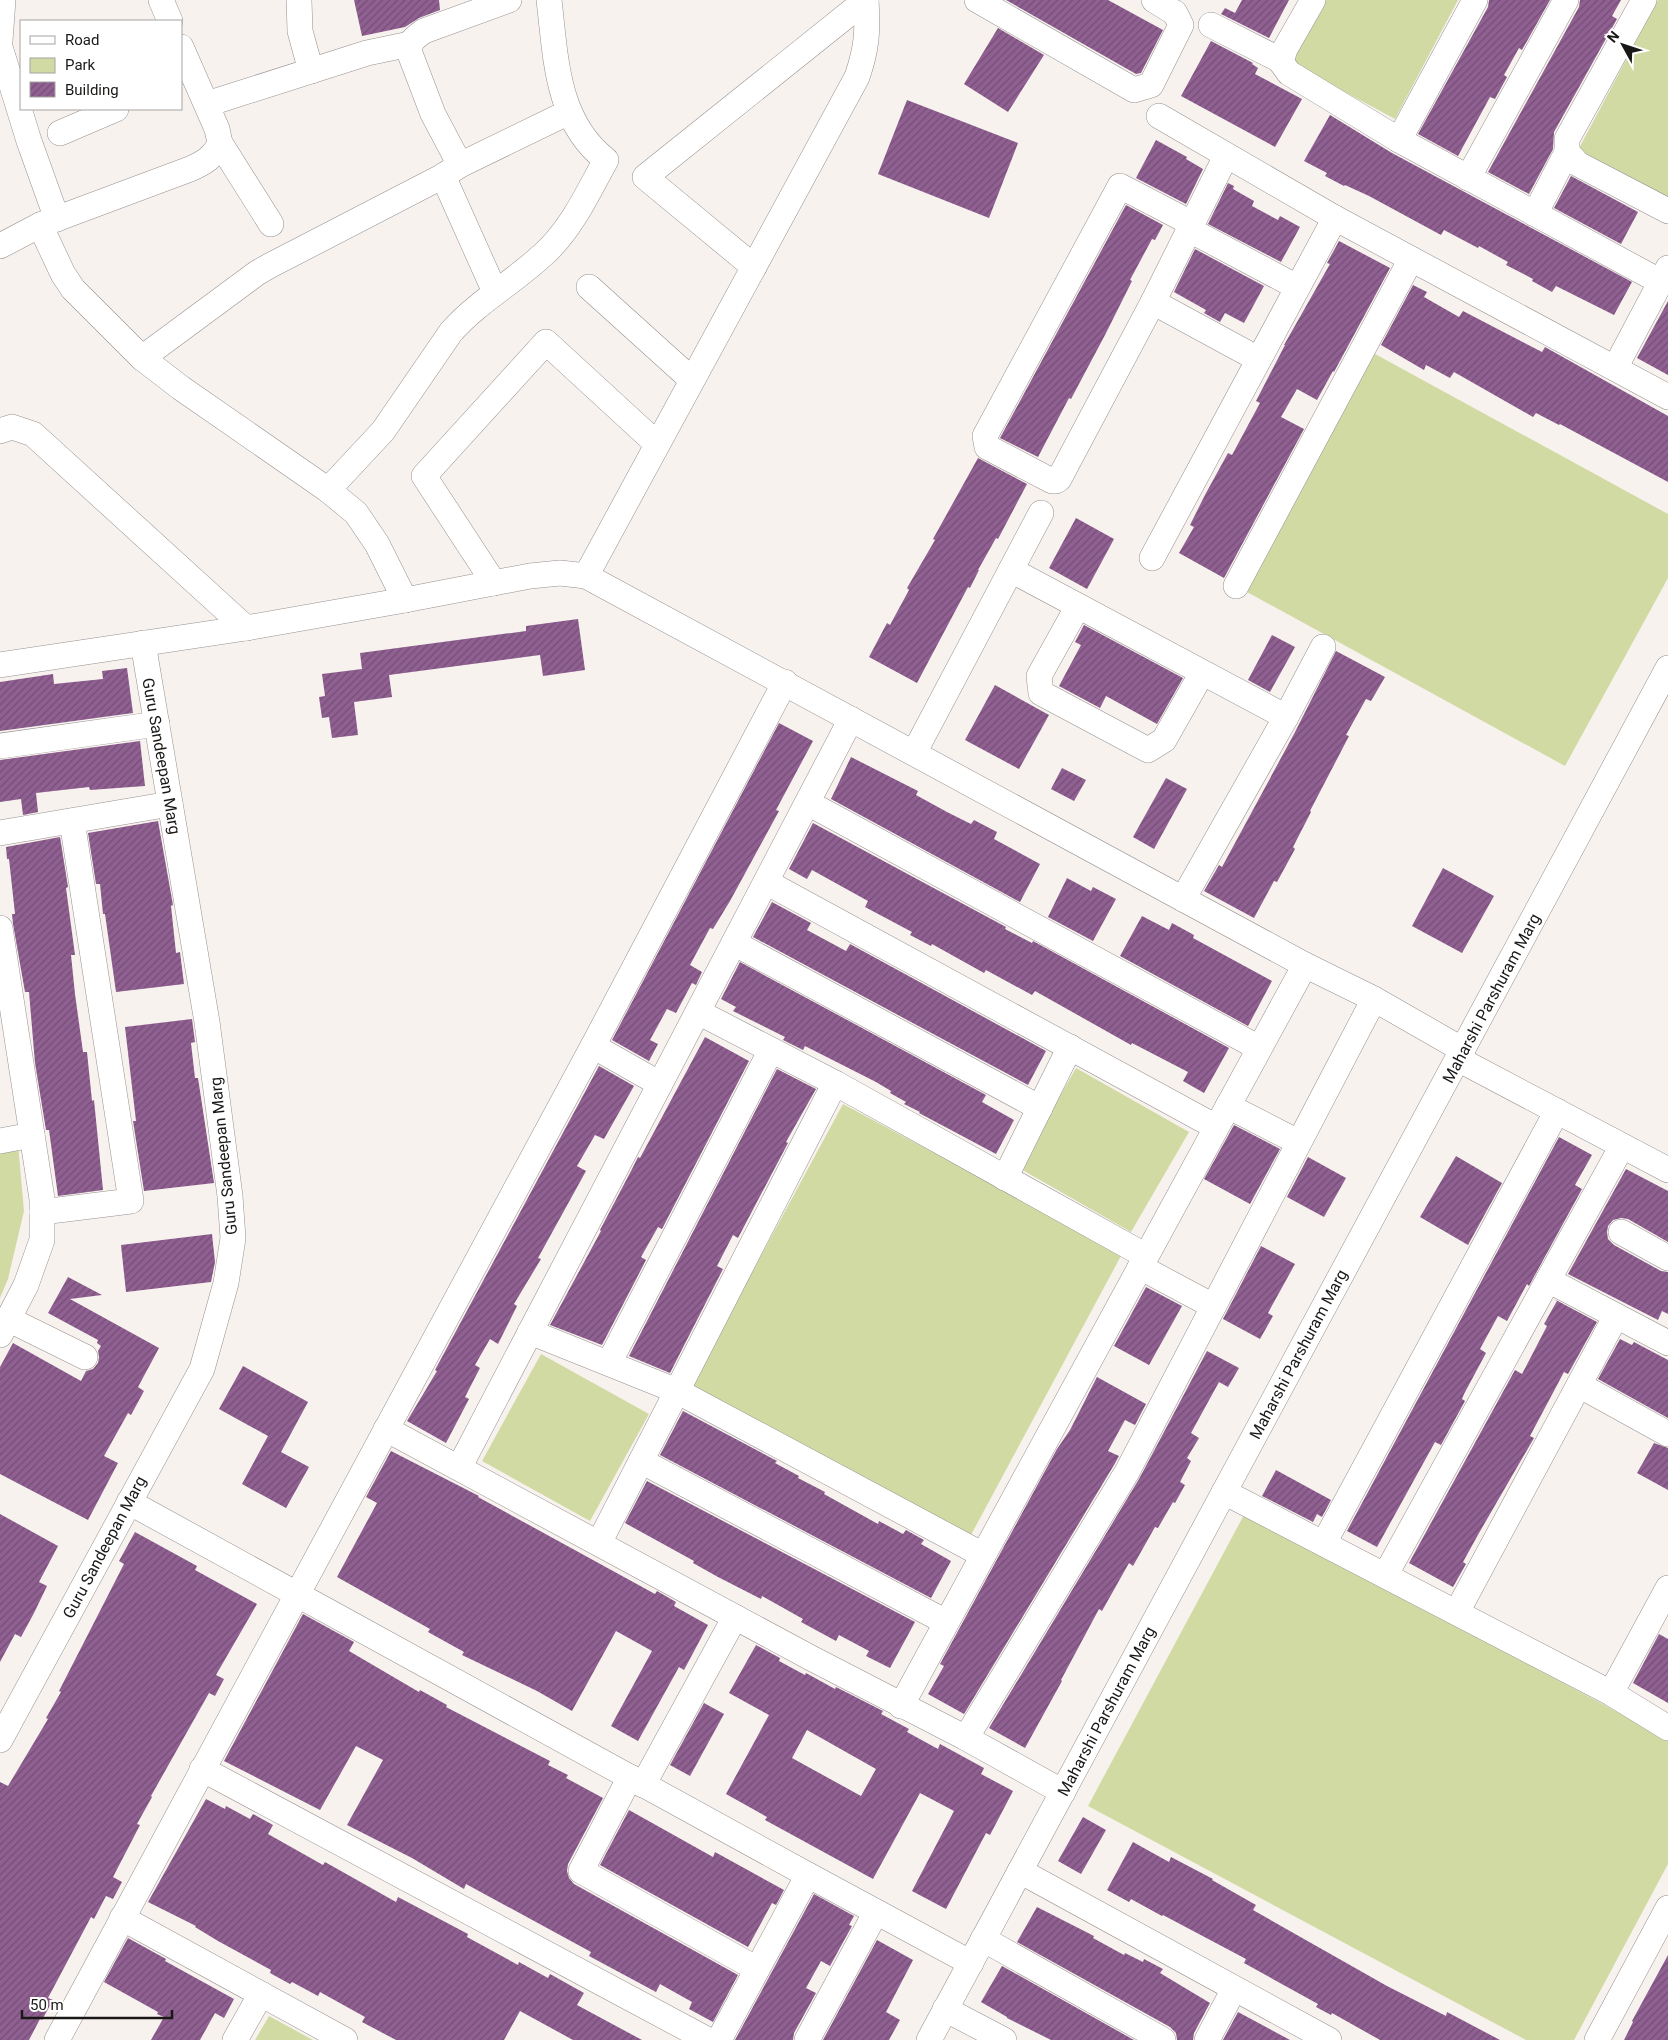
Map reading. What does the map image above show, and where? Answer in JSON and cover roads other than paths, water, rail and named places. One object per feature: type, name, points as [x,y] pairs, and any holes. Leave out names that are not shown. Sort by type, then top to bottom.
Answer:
[{"type":"street","points":[[0,41],[3,0]]},
{"type":"street","points":[[161,0],[170,20]]},
{"type":"street","points":[[299,0],[300,31],[311,71]]},
{"type":"street","points":[[207,104],[367,53],[410,44],[424,31],[509,0]]},
{"type":"street","points":[[328,490],[383,430],[451,332],[461,321],[495,292],[527,269],[551,247],[570,224],[606,160],[584,139],[569,112],[560,88],[549,0]]},
{"type":"street","points":[[754,266],[645,178],[866,0]]},
{"type":"street","points":[[586,576],[857,77],[865,53],[868,28],[866,0]]},
{"type":"street","points":[[977,0],[1134,90],[1151,85],[1181,26],[1175,13],[1154,0]]},
{"type":"street","points":[[1282,61],[1285,49],[1313,0]]},
{"type":"street","points":[[1399,140],[1475,0]]},
{"type":"street","points":[[1468,178],[1566,0]]},
{"type":"street","points":[[1535,214],[1567,152],[1567,139],[1644,0]]},
{"type":"street","points":[[1211,25],[1282,61],[1289,73],[1399,140],[1535,214],[1664,275],[1615,368]]},
{"type":"street","points":[[410,44],[409,51],[434,114],[495,292]]},
{"type":"street","points":[[0,47],[29,141],[48,222],[63,274],[73,289],[142,358],[181,388],[328,490],[356,514],[376,544],[405,600]]},
{"type":"street","points":[[182,52],[218,129],[220,142],[271,224]]},
{"type":"street","points":[[60,133],[114,110]]},
{"type":"street","points":[[142,358],[256,273],[452,170],[569,112]]},
{"type":"street","points":[[1159,116],[1335,218],[1668,397]]},
{"type":"street","points":[[0,246],[48,222],[190,170],[211,157],[216,152],[220,142]]},
{"type":"street","points":[[1567,152],[1578,164],[1668,211]]},
{"type":"street","points":[[1226,156],[1190,226],[1153,302],[1059,479],[1052,481],[987,447],[985,436],[1120,186],[1190,226],[1297,287]]},
{"type":"street","points":[[1152,558],[1335,218]]},
{"type":"street","points":[[1236,586],[1411,259]]},
{"type":"street","points":[[589,287],[692,380]]},
{"type":"street","points":[[1153,302],[1258,359]]},
{"type":"street","points":[[494,583],[424,476],[546,342],[657,444]]},
{"type":"street","points":[[0,431],[12,427],[33,434],[246,628]]},
{"type":"street","points":[[914,753],[1041,512]]},
{"type":"street","points":[[1011,570],[1286,717]]},
{"type":"street","points":[[0,665],[246,628],[494,583],[560,573],[586,576],[1305,965],[1374,999],[1460,1054],[1557,1111],[1668,1170]]},
{"type":"street","points":[[1078,606],[1039,676],[1041,693],[1148,750],[1164,740],[1202,673]]},
{"type":"street","name":"Guru Sandeepan Marg","points":[[1,1738],[202,1369],[226,1284],[233,1238],[230,1196],[207,1022],[143,643]]},
{"type":"street","points":[[1184,899],[1323,647]]},
{"type":"street","name":"Maharshi Parshuram Marg","points":[[929,2040],[1668,668]]},
{"type":"street","points":[[57,2040],[593,1046],[785,682]]},
{"type":"street","points":[[459,1468],[851,719]]},
{"type":"street","points":[[0,746],[157,724]]},
{"type":"street","points":[[808,803],[1259,1048]]},
{"type":"street","points":[[0,833],[170,804]]},
{"type":"street","points":[[42,1212],[131,1201],[72,821]]},
{"type":"street","points":[[766,882],[1216,1127]]},
{"type":"street","points":[[0,928],[42,1199],[42,1240],[26,1285],[4,1327],[85,1357]]},
{"type":"street","points":[[734,943],[1040,1108]]},
{"type":"street","points":[[900,1706],[1305,965]]},
{"type":"street","points":[[966,1738],[1127,1472],[1374,999]]},
{"type":"street","points":[[698,1012],[835,1083],[1005,1178],[1143,1261],[1213,1306]]},
{"type":"street","points":[[593,1046],[660,1084]]},
{"type":"street","points":[[1005,1178],[1070,1047]]},
{"type":"street","points":[[609,1364],[771,1050]]},
{"type":"street","points":[[599,1543],[835,1083]]},
{"type":"street","points":[[1228,1106],[1298,1142]]},
{"type":"street","points":[[1324,1543],[1557,1111]]},
{"type":"street","points":[[0,1141],[32,1135]]},
{"type":"street","points":[[1386,1574],[1622,1146]]},
{"type":"street","points":[[1621,1232],[1668,1258]]},
{"type":"street","points":[[1548,1280],[1668,1343]]},
{"type":"street","points":[[1457,1612],[1616,1316]]},
{"type":"street","points":[[530,1332],[677,1391],[983,1554]]},
{"type":"street","points":[[1579,1385],[1668,1434]]},
{"type":"street","points":[[386,1429],[900,1706],[966,1738],[1063,1792]]},
{"type":"street","points":[[642,1461],[946,1622]]},
{"type":"street","points":[[1224,1492],[1386,1574],[1611,1693],[1668,1728]]},
{"type":"street","points":[[129,1502],[970,1962]]},
{"type":"street","points":[[1611,1693],[1668,1588]]},
{"type":"street","points":[[735,1617],[581,1871],[757,1969]]},
{"type":"street","points":[[202,1769],[708,2040]]},
{"type":"street","points":[[1020,1871],[1234,1989],[1291,2032],[1328,2040]]},
{"type":"street","points":[[720,2040],[808,1875]]},
{"type":"street","points":[[1597,2040],[1668,1909]]},
{"type":"street","points":[[807,2040],[876,1912]]},
{"type":"street","points":[[122,1918],[345,2040]]},
{"type":"street","points":[[983,1939],[1163,2040]]},
{"type":"street","points":[[1207,2040],[1234,1989]]},
{"type":"street","points":[[235,2040],[261,1994]]},
{"type":"street","points":[[946,2009],[1004,2040]]}]
